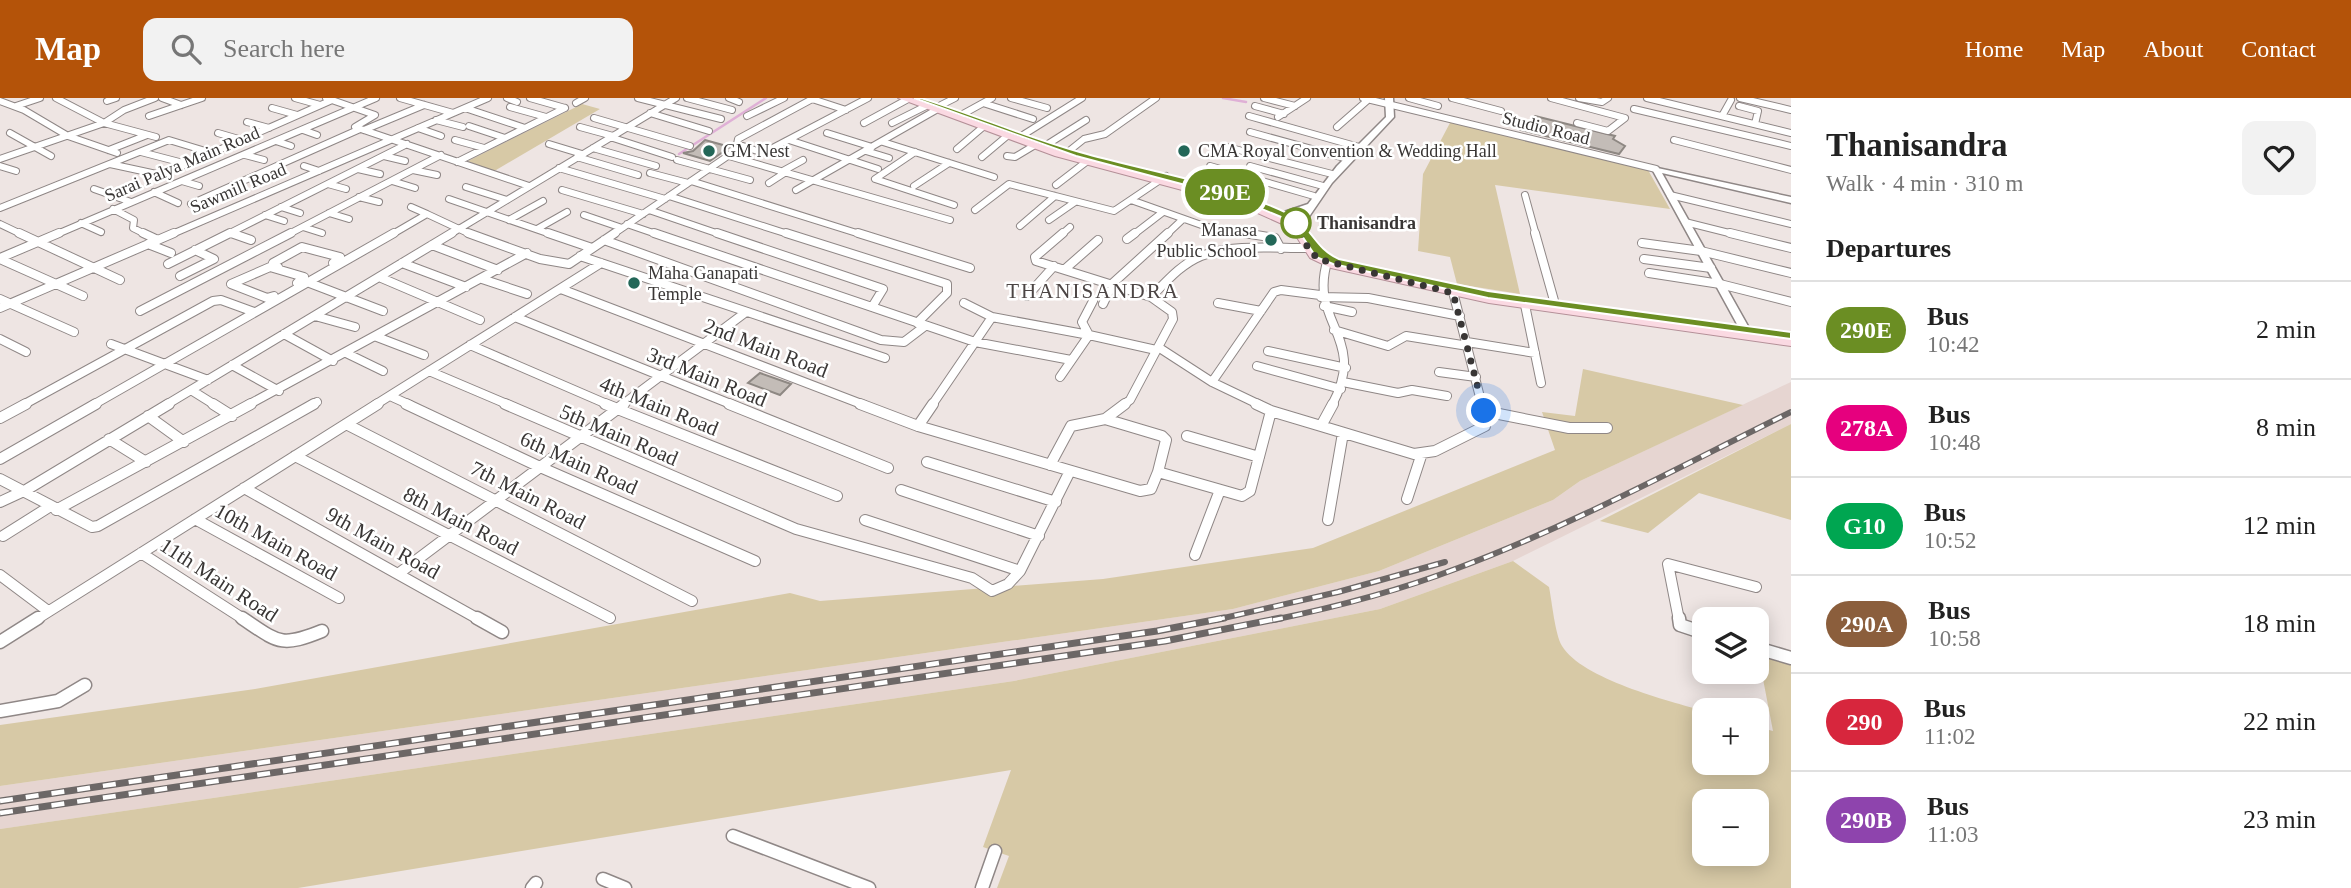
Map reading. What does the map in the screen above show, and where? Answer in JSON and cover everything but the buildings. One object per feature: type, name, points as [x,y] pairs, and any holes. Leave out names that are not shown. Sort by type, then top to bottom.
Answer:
[{"type":"main road","points":[[921,102],[1069,151],[1222,195],[1281,216],[1297,226],[1312,248],[1327,260],[1525,305],[1791,336]]},
{"type":"main road","points":[[921,102],[1007,136],[1086,162],[1163,178]]},
{"type":"main road","points":[[1453,290],[1746,332],[1791,342]]},
{"type":"street","points":[[16,106],[40,98]]},
{"type":"street","points":[[56,98],[104,123],[156,137]]},
{"type":"street","points":[[107,101],[116,98]]},
{"type":"street","points":[[2,157],[104,123],[124,110],[155,98]]},
{"type":"street","points":[[162,98],[182,105]]},
{"type":"street","points":[[149,116],[202,98]]},
{"type":"street","points":[[295,98],[320,105]]},
{"type":"street","name":"Sarai Palya Main Road","points":[[0,258],[376,98]]},
{"type":"street","points":[[400,98],[453,113]]},
{"type":"street","name":"Sawmill Road","points":[[0,308],[488,98]]},
{"type":"street","points":[[507,98],[517,102]]},
{"type":"street","points":[[457,162],[565,108],[530,98]]},
{"type":"street","points":[[576,103],[585,98]]},
{"type":"street","points":[[638,98],[721,119]]},
{"type":"street","points":[[0,502],[26,490],[676,98]]},
{"type":"street","points":[[687,98],[732,110]]},
{"type":"street","points":[[729,98],[739,102]]},
{"type":"street","points":[[747,116],[784,98]]},
{"type":"street","points":[[846,110],[813,99],[738,139],[737,144],[764,153],[846,110],[868,98]]},
{"type":"street","points":[[864,123],[921,102],[955,98]]},
{"type":"street","points":[[963,114],[992,98]]},
{"type":"street","points":[[1011,98],[1047,108]]},
{"type":"street","points":[[1023,135],[1082,98]]},
{"type":"street","points":[[1069,151],[1084,139],[1110,131],[1156,98]]},
{"type":"street","points":[[1264,98],[1295,106]]},
{"type":"street","points":[[1255,106],[1281,115],[1307,98]]},
{"type":"street","points":[[1409,98],[1438,106]]},
{"type":"street","points":[[1452,98],[1501,111]]},
{"type":"street","points":[[1551,98],[1624,117],[1613,129],[1578,121]]},
{"type":"street","points":[[1579,98],[1602,102],[1608,98]]},
{"type":"street","points":[[1650,98],[1791,132]]},
{"type":"street","points":[[1682,106],[1687,98]]},
{"type":"street","points":[[1740,98],[1768,101],[1791,110]]},
{"type":"street","points":[[110,164],[161,175],[329,99],[375,115],[355,127],[529,186]]},
{"type":"street","points":[[1337,127],[1366,99]]},
{"type":"street","name":"Studio Road","points":[[1366,99],[1389,101],[1441,117],[1479,124],[1656,169]]},
{"type":"street","points":[[1722,116],[1731,100]]},
{"type":"street","points":[[0,101],[16,106],[68,136],[117,153]]},
{"type":"street","points":[[1297,226],[1314,196],[1332,174],[1390,117],[1389,101]]},
{"type":"street","points":[[892,123],[921,102]]},
{"type":"street","points":[[796,190],[811,179],[883,142],[921,102]]},
{"type":"street","points":[[983,103],[1033,119]]},
{"type":"street","points":[[191,204],[424,105]]},
{"type":"street","points":[[1739,106],[1758,111],[1755,124]]},
{"type":"street","points":[[510,107],[546,117]]},
{"type":"street","points":[[272,108],[298,115]]},
{"type":"street","points":[[465,108],[525,128]]},
{"type":"street","points":[[1634,109],[1791,146]]},
{"type":"street","points":[[1441,117],[1447,111]]},
{"type":"street","points":[[650,113],[709,131]]},
{"type":"street","points":[[1249,116],[1359,147]]},
{"type":"street","points":[[332,117],[344,121]]},
{"type":"street","points":[[594,118],[690,146]]},
{"type":"street","points":[[436,120],[505,138]]},
{"type":"street","points":[[1048,144],[1086,120]]},
{"type":"street","points":[[247,122],[269,128]]},
{"type":"street","points":[[1510,134],[1514,126]]},
{"type":"street","points":[[957,149],[983,127]]},
{"type":"street","points":[[418,128],[441,135]]},
{"type":"street","points":[[303,130],[317,135]]},
{"type":"street","points":[[579,130],[750,180]]},
{"type":"street","points":[[1250,132],[1348,159]]},
{"type":"street","points":[[10,133],[51,156]]},
{"type":"street","points":[[218,133],[242,140]]},
{"type":"street","points":[[827,133],[889,158]]},
{"type":"street","points":[[109,150],[147,135]]},
{"type":"street","points":[[982,158],[1007,136]]},
{"type":"street","points":[[0,208],[169,140],[212,153]]},
{"type":"street","points":[[455,140],[484,148]]},
{"type":"street","points":[[789,140],[878,169]]},
{"type":"street","points":[[276,141],[291,146]]},
{"type":"street","points":[[1674,141],[1791,170]]},
{"type":"street","points":[[883,142],[994,177]]},
{"type":"street","points":[[168,264],[407,144]]},
{"type":"street","points":[[549,144],[638,175]]},
{"type":"street","points":[[1007,156],[1016,157],[1035,145]]},
{"type":"street","points":[[411,207],[458,229],[562,265],[580,256],[741,147]]},
{"type":"street","points":[[1227,147],[1332,174]]},
{"type":"street","points":[[593,148],[656,166]]},
{"type":"street","points":[[141,152],[187,164]]},
{"type":"street","points":[[915,152],[875,179],[954,205]]},
{"type":"street","points":[[244,154],[264,160]]},
{"type":"street","points":[[140,311],[441,155]]},
{"type":"street","points":[[384,156],[405,161]]},
{"type":"street","points":[[729,156],[950,220]]},
{"type":"street","points":[[769,183],[803,160]]},
{"type":"street","points":[[230,161],[242,165]]},
{"type":"street","points":[[1056,185],[1086,162]]},
{"type":"street","points":[[914,186],[949,163]]},
{"type":"street","points":[[0,166],[16,171]]},
{"type":"street","points":[[304,166],[318,171]]},
{"type":"street","points":[[1210,166],[1314,196]]},
{"type":"street","points":[[1250,166],[1323,186]]},
{"type":"street","points":[[559,168],[667,197],[947,284],[947,293],[921,324],[915,340],[902,343],[862,334],[604,240]]},
{"type":"street","points":[[358,169],[380,174]]},
{"type":"street","points":[[1656,169],[1746,332]]},
{"type":"street","points":[[1656,169],[1791,200]]},
{"type":"street","points":[[413,170],[438,175]]},
{"type":"street","points":[[650,173],[689,182],[970,268]]},
{"type":"street","points":[[975,210],[1009,184],[1114,211],[1163,178]]},
{"type":"street","points":[[183,181],[199,186]]},
{"type":"street","points":[[392,181],[415,188]]},
{"type":"street","points":[[328,184],[346,189]]},
{"type":"street","points":[[466,187],[507,200]]},
{"type":"street","points":[[94,189],[131,202]]},
{"type":"street","points":[[562,190],[646,212],[883,289],[872,307]]},
{"type":"street","points":[[154,192],[178,204]]},
{"type":"street","points":[[1525,195],[1555,304]]},
{"type":"street","points":[[1670,195],[1791,224]]},
{"type":"street","points":[[1020,226],[1055,196]]},
{"type":"street","points":[[359,197],[379,202]]},
{"type":"street","points":[[449,199],[592,248]]},
{"type":"street","points":[[1131,200],[1207,227],[1275,238],[1280,249]]},
{"type":"street","points":[[509,220],[543,201]]},
{"type":"street","points":[[1049,220],[1075,202]]},
{"type":"street","points":[[1281,216],[1309,206]]},
{"type":"street","points":[[281,207],[300,213]]},
{"type":"street","points":[[114,209],[134,220],[133,228],[158,240]]},
{"type":"street","points":[[537,229],[567,212]]},
{"type":"street","points":[[1127,239],[1163,212]]},
{"type":"street","points":[[329,213],[349,219]]},
{"type":"street","points":[[0,459],[254,312],[279,295],[304,277],[264,267],[231,284],[267,298],[279,295],[427,214]]},
{"type":"street","points":[[265,215],[284,221]]},
{"type":"street","points":[[584,215],[975,342],[1071,360]]},
{"type":"street","points":[[1103,303],[1113,283],[1182,219]]},
{"type":"street","points":[[1685,222],[1791,248]]},
{"type":"street","points":[[81,223],[101,232]]},
{"type":"street","points":[[0,224],[120,279]]},
{"type":"street","points":[[303,227],[322,233]]},
{"type":"street","points":[[1050,465],[1071,426],[1105,419],[1130,400],[1174,315],[1151,297],[1036,261],[1035,257],[1070,227]]},
{"type":"street","points":[[230,233],[251,240]]},
{"type":"street","points":[[277,240],[296,246]]},
{"type":"street","points":[[1065,269],[1098,240]]},
{"type":"street","points":[[1642,243],[1701,251],[1791,273]]},
{"type":"street","points":[[148,244],[171,253]]},
{"type":"street","points":[[432,245],[498,270]]},
{"type":"street","points":[[302,247],[340,257],[335,264],[305,276],[272,263],[302,247]]},
{"type":"street","points":[[1151,297],[1180,269],[1202,256],[1228,251],[1312,248]]},
{"type":"street","points":[[180,276],[214,259],[195,250]]},
{"type":"street","points":[[3,536],[279,391],[527,253]]},
{"type":"street","points":[[580,256],[885,358]]},
{"type":"street","points":[[0,258],[83,296]]},
{"type":"street","points":[[1644,259],[1711,268]]},
{"type":"street","points":[[1321,426],[1342,385],[1346,368],[1346,358],[1322,299],[1327,260]]},
{"type":"street","points":[[402,263],[466,287]]},
{"type":"street","points":[[0,642],[601,263]]},
{"type":"street","points":[[1027,296],[1054,266]]},
{"type":"street","points":[[1649,274],[1720,284],[1791,302]]},
{"type":"street","points":[[379,277],[480,320]]},
{"type":"street","points":[[482,279],[527,294]]},
{"type":"street","points":[[307,282],[383,311]]},
{"type":"street","name":"2nd Main Road","points":[[561,289],[705,342],[918,426],[1140,491],[1151,489],[1158,472]]},
{"type":"street","points":[[964,303],[992,317],[1157,348],[1212,382],[1271,411],[1422,453],[1435,451],[1481,429],[1486,419],[1453,290]]},
{"type":"street","points":[[1212,382],[1276,291],[1322,299],[1368,298],[1460,316]]},
{"type":"street","points":[[0,299],[74,332]]},
{"type":"street","points":[[1322,299],[1352,312]]},
{"type":"street","points":[[0,418],[213,301],[221,300],[254,312]]},
{"type":"street","points":[[1089,335],[1082,322],[1093,301]]},
{"type":"street","points":[[1218,303],[1261,311]]},
{"type":"street","points":[[1525,305],[1541,383]]},
{"type":"street","points":[[398,574],[746,312]]},
{"type":"street","points":[[315,316],[355,327]]},
{"type":"street","name":"3rd Main Road","points":[[515,317],[888,468]]},
{"type":"street","points":[[918,426],[992,317]]},
{"type":"street","points":[[1334,330],[1388,346],[1406,336],[1535,354]]},
{"type":"street","points":[[284,334],[333,361]]},
{"type":"street","points":[[1060,377],[1089,335]]},
{"type":"street","points":[[377,337],[424,355]]},
{"type":"street","points":[[0,340],[26,352]]},
{"type":"street","points":[[111,344],[208,380]]},
{"type":"street","name":"4th Main Road","points":[[470,345],[617,409],[836,496]]},
{"type":"street","points":[[1268,351],[1346,368]]},
{"type":"street","points":[[346,353],[383,371]]},
{"type":"street","points":[[232,365],[279,391]]},
{"type":"street","points":[[1257,366],[1342,385],[1398,393],[1412,390],[1447,396]]},
{"type":"street","name":"5th Main Road","points":[[429,372],[796,529],[972,578],[992,591],[1008,584],[1020,571]]},
{"type":"street","points":[[1439,372],[1476,377]]},
{"type":"street","points":[[191,390],[232,416]]},
{"type":"street","name":"6th Main Road","points":[[390,396],[540,467],[755,561]]},
{"type":"street","points":[[0,479],[26,490],[53,508],[92,527],[98,526],[317,402]]},
{"type":"street","points":[[1105,419],[1166,440],[1158,472],[1242,496],[1250,491],[1271,411]]},
{"type":"street","points":[[1484,411],[1569,428],[1607,428]]},
{"type":"street","points":[[148,416],[184,442]]},
{"type":"street","name":"7th Main Road","points":[[346,424],[692,601]]},
{"type":"street","points":[[1328,520],[1343,433]]},
{"type":"street","points":[[1187,436],[1259,457]]},
{"type":"street","points":[[109,439],[146,462]]},
{"type":"street","points":[[1407,499],[1422,453]]},
{"type":"street","name":"8th Main Road","points":[[295,456],[610,618]]},
{"type":"street","points":[[927,462],[1056,502]]},
{"type":"street","points":[[865,520],[1020,571],[1070,471]]},
{"type":"street","name":"9th Main Road","points":[[244,488],[502,632]]},
{"type":"street","points":[[901,490],[1039,536]]},
{"type":"street","points":[[1195,555],[1220,490]]},
{"type":"street","name":"10th Main Road","points":[[194,519],[338,598]]},
{"type":"street","name":"11th Main Road","points":[[141,553],[276,640],[293,643],[322,631]]},
{"type":"street","points":[[1692,628],[1680,625],[1668,564],[1756,587]]},
{"type":"street","points":[[0,575],[48,611]]},
{"type":"street","points":[[1769,652],[1791,658]]},
{"type":"street","points":[[0,711],[58,701],[85,685]]},
{"type":"street","points":[[733,836],[869,888]]},
{"type":"street","points":[[982,888],[995,851]]},
{"type":"street","points":[[603,879],[625,888]]},
{"type":"shaded area","points":[[582,104],[600,109],[491,173],[468,161]]},
{"type":"shaded area","points":[[1451,121],[1648,170],[1670,209],[1495,185],[1520,294],[1457,284],[1450,257],[1418,251],[1423,174]]},
{"type":"shaded area","points":[[1583,369],[1743,405],[1580,481],[1553,500],[1379,571],[1233,609],[0,786],[0,725],[255,689],[790,593],[820,601],[1103,579],[1313,548],[1555,450],[1542,412],[1575,416]]},
{"type":"shaded area","points":[[1791,382],[1791,424],[1513,561],[1380,609],[1014,681],[0,829],[0,786],[1233,609],[1379,571],[1553,500],[1580,481]]},
{"type":"shaded area","points":[[1791,424],[1791,520],[1699,493],[1648,533],[1600,521]]},
{"type":"shaded area","points":[[1513,561],[1549,587],[1560,641],[1572,658],[1588,669],[1627,687],[1692,707],[1692,775],[1769,775],[1769,730],[1773,731],[1769,698],[1767,698],[1764,684],[1769,684],[1769,656],[1791,663],[1791,888],[997,888],[1009,856],[983,847],[1011,770],[298,888],[0,888],[0,829],[1014,681],[1380,609]]},
{"type":"waterway","points":[[679,154],[766,98]]},
{"type":"waterway","points":[[1223,98],[1246,102]]},
{"type":"railway","points":[[1273,620],[1390,591],[1501,551],[1626,494],[1791,412]]},
{"type":"railway","points":[[1223,618],[1338,592],[1445,562]]},
{"type":"railway","points":[[0,801],[1157,631],[1223,618]]},
{"type":"railway","points":[[1215,620],[1223,618]]},
{"type":"railway","points":[[0,813],[1165,641],[1281,618]]},
{"type":"bus line","name":"290E","points":[[918,98],[1079,155],[1189,181],[1241,197],[1285,215],[1299,225],[1319,254],[1336,261],[1488,295],[1791,336]]},
{"type":"place","name":"GM Nest","points":[[709,151]]},
{"type":"place","name":"CMA Royal Convention & Wedding Hall","points":[[1184,151]]},
{"type":"place","name":"Thanisandra","points":[[1296,223]]},
{"type":"place","name":"Manasa Public School","points":[[1271,240]]},
{"type":"place","name":"Maha Ganapati Temple","points":[[634,283]]},
{"type":"district","name":"THANISANDRA","points":[[1093,291]]},
{"type":"route","points":[[1296,223],[1295,226],[1308,248],[1318,259],[1453,293],[1484,411]]}]
